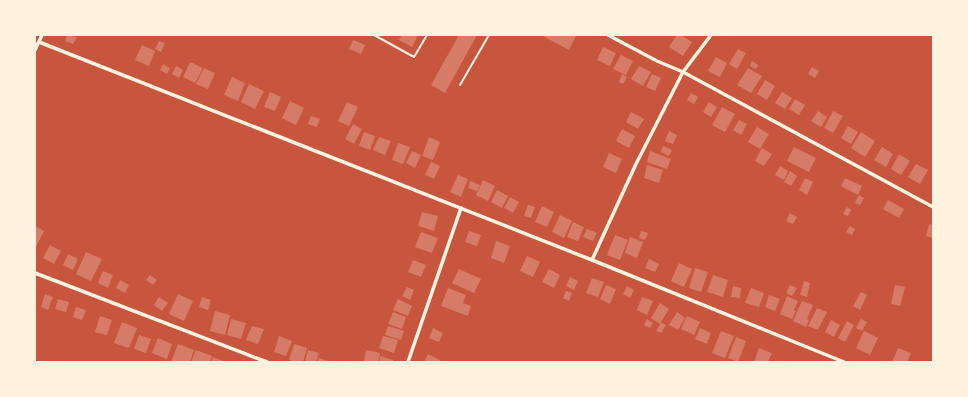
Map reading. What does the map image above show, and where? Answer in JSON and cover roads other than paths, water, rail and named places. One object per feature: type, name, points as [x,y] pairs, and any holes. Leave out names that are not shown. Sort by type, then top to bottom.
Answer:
[{"type":"street","points":[[35,50],[42,35]]},
{"type":"street","points":[[608,35],[657,61],[683,72],[933,207]]},
{"type":"street","points":[[592,260],[636,164],[683,72],[712,35]]},
{"type":"street","points":[[39,42],[592,260],[844,362]]},
{"type":"street","points":[[408,362],[460,208]]},
{"type":"street","points":[[35,273],[267,362]]},
{"type":"lane","points":[[374,35],[414,57],[427,35]]},
{"type":"lane","points":[[460,85],[489,35]]}]
